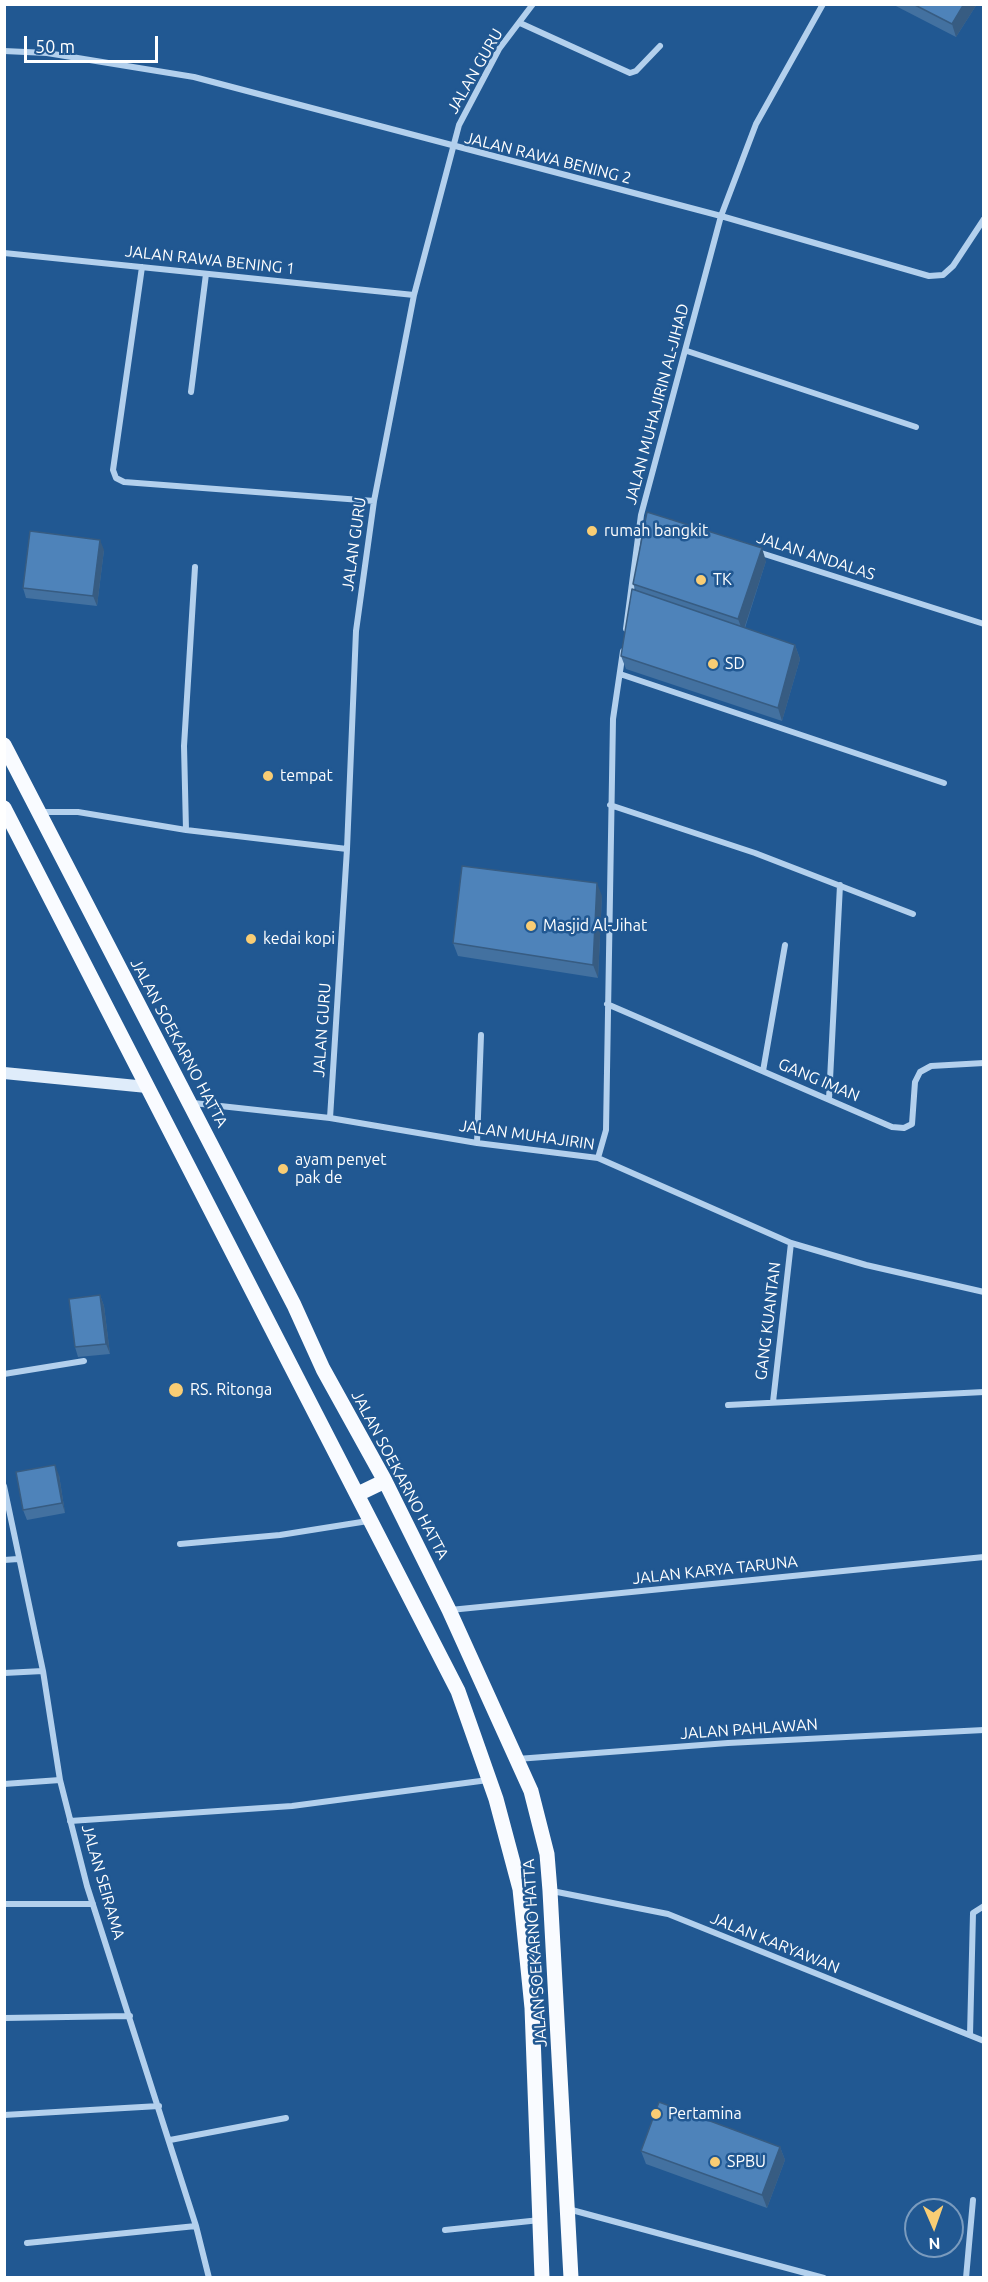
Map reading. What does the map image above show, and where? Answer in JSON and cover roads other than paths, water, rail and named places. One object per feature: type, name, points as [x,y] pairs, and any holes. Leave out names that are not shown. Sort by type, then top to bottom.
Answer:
[{"type":"main road","name":"JALAN SOEKARNO HATTA","points":[[4,746],[294,1305],[323,1369],[386,1481],[449,1610],[531,1791],[547,1854],[571,2277]]},
{"type":"main road","name":"JALAN SOEKARNO HATTA","points":[[4,808],[458,1690],[489,1780],[520,1889],[532,2008],[542,2277]]},
{"type":"main road","points":[[358,1494],[386,1481]]},
{"type":"street","name":"JALAN GURU","points":[[330,1118],[347,849],[356,631],[374,501],[414,295],[459,125],[494,59],[533,4]]},
{"type":"street","name":"JALAN MUHAJIRIN AL-JIHAD","points":[[598,1158],[606,1130],[613,719],[641,515],[687,351],[721,216],[756,124],[823,4]]},
{"type":"street","points":[[520,23],[630,74],[636,71],[660,46]]},
{"type":"street","name":"JALAN RAWA BENING 2","points":[[4,51],[47,53],[194,77],[410,133],[452,147],[721,216],[929,276],[944,275],[953,266],[984,219]]},
{"type":"street","name":"JALAN RAWA BENING 1","points":[[4,253],[414,295]]},
{"type":"street","points":[[142,267],[113,470],[116,478],[124,482],[374,501]]},
{"type":"street","points":[[191,392],[206,274]]},
{"type":"street","points":[[687,351],[916,427]]},
{"type":"street","points":[[641,515],[652,518]]},
{"type":"street","name":"JALAN ANDALAS","points":[[755,551],[984,624]]},
{"type":"street","points":[[186,830],[184,746],[195,567]]},
{"type":"street","points":[[620,674],[944,783]]},
{"type":"street","points":[[610,805],[755,853],[913,914]]},
{"type":"street","points":[[39,812],[78,812],[186,830],[347,849]]},
{"type":"street","points":[[829,1099],[840,885]]},
{"type":"street","points":[[763,1071],[785,945]]},
{"type":"street","name":"GANG IMAN","points":[[607,1004],[892,1127],[904,1128],[912,1124],[915,1082],[920,1072],[931,1066],[984,1063]]},
{"type":"street","points":[[477,1143],[481,1035]]},
{"type":"street","points":[[4,1072],[147,1088]]},
{"type":"street","name":"JALAN MUHAJIRIN","points":[[190,1103],[330,1118],[477,1143],[598,1158],[791,1243],[866,1264],[984,1292]]},
{"type":"street","name":"GANG KUANTAN","points":[[772,1402],[791,1243]]},
{"type":"street","points":[[4,1374],[84,1361]]},
{"type":"street","points":[[728,1405],[984,1392]]},
{"type":"street","name":"JALAN SEIRAMA","points":[[4,1486],[43,1671],[60,1780],[70,1821],[93,1904],[170,2140],[209,2277]]},
{"type":"street","points":[[180,1544],[279,1535],[371,1520]]},
{"type":"street","name":"JALAN KARYA TARUNA","points":[[449,1610],[984,1557]]},
{"type":"street","points":[[4,1560],[18,1559]]},
{"type":"street","points":[[4,1673],[43,1671]]},
{"type":"street","name":"JALAN PAHLAWAN","points":[[516,1760],[739,1743],[984,1730]]},
{"type":"street","points":[[4,1784],[60,1780]]},
{"type":"street","points":[[70,1821],[292,1806],[489,1780]]},
{"type":"street","name":"JALAN KARYAWAN","points":[[550,1891],[668,1914],[984,2041]]},
{"type":"street","points":[[4,1904],[93,1904]]},
{"type":"street","points":[[970,2035],[973,1913],[984,1906]]},
{"type":"street","points":[[4,2018],[130,2016]]},
{"type":"street","points":[[4,2115],[159,2106]]},
{"type":"street","points":[[170,2140],[286,2118]]},
{"type":"street","points":[[966,2277],[973,2200]]},
{"type":"street","points":[[567,2208],[824,2277]]},
{"type":"street","points":[[445,2230],[541,2220]]},
{"type":"street","points":[[27,2243],[196,2226]]},
{"type":"place","name":"rumah bangkit","points":[[592,531]]},
{"type":"place","name":"TK","points":[[701,580]]},
{"type":"place","name":"SD","points":[[713,664]]},
{"type":"place","name":"tempat","points":[[268,776]]},
{"type":"place","name":"Masjid Al-Jihat","points":[[531,926]]},
{"type":"place","name":"kedai kopi","points":[[251,939]]},
{"type":"place","name":"ayam penyet pak de","points":[[283,1169]]},
{"type":"place","name":"RS. Ritonga","points":[[176,1390]]},
{"type":"place","name":"Pertamina","points":[[656,2114]]},
{"type":"place","name":"SPBU","points":[[715,2162]]}]
